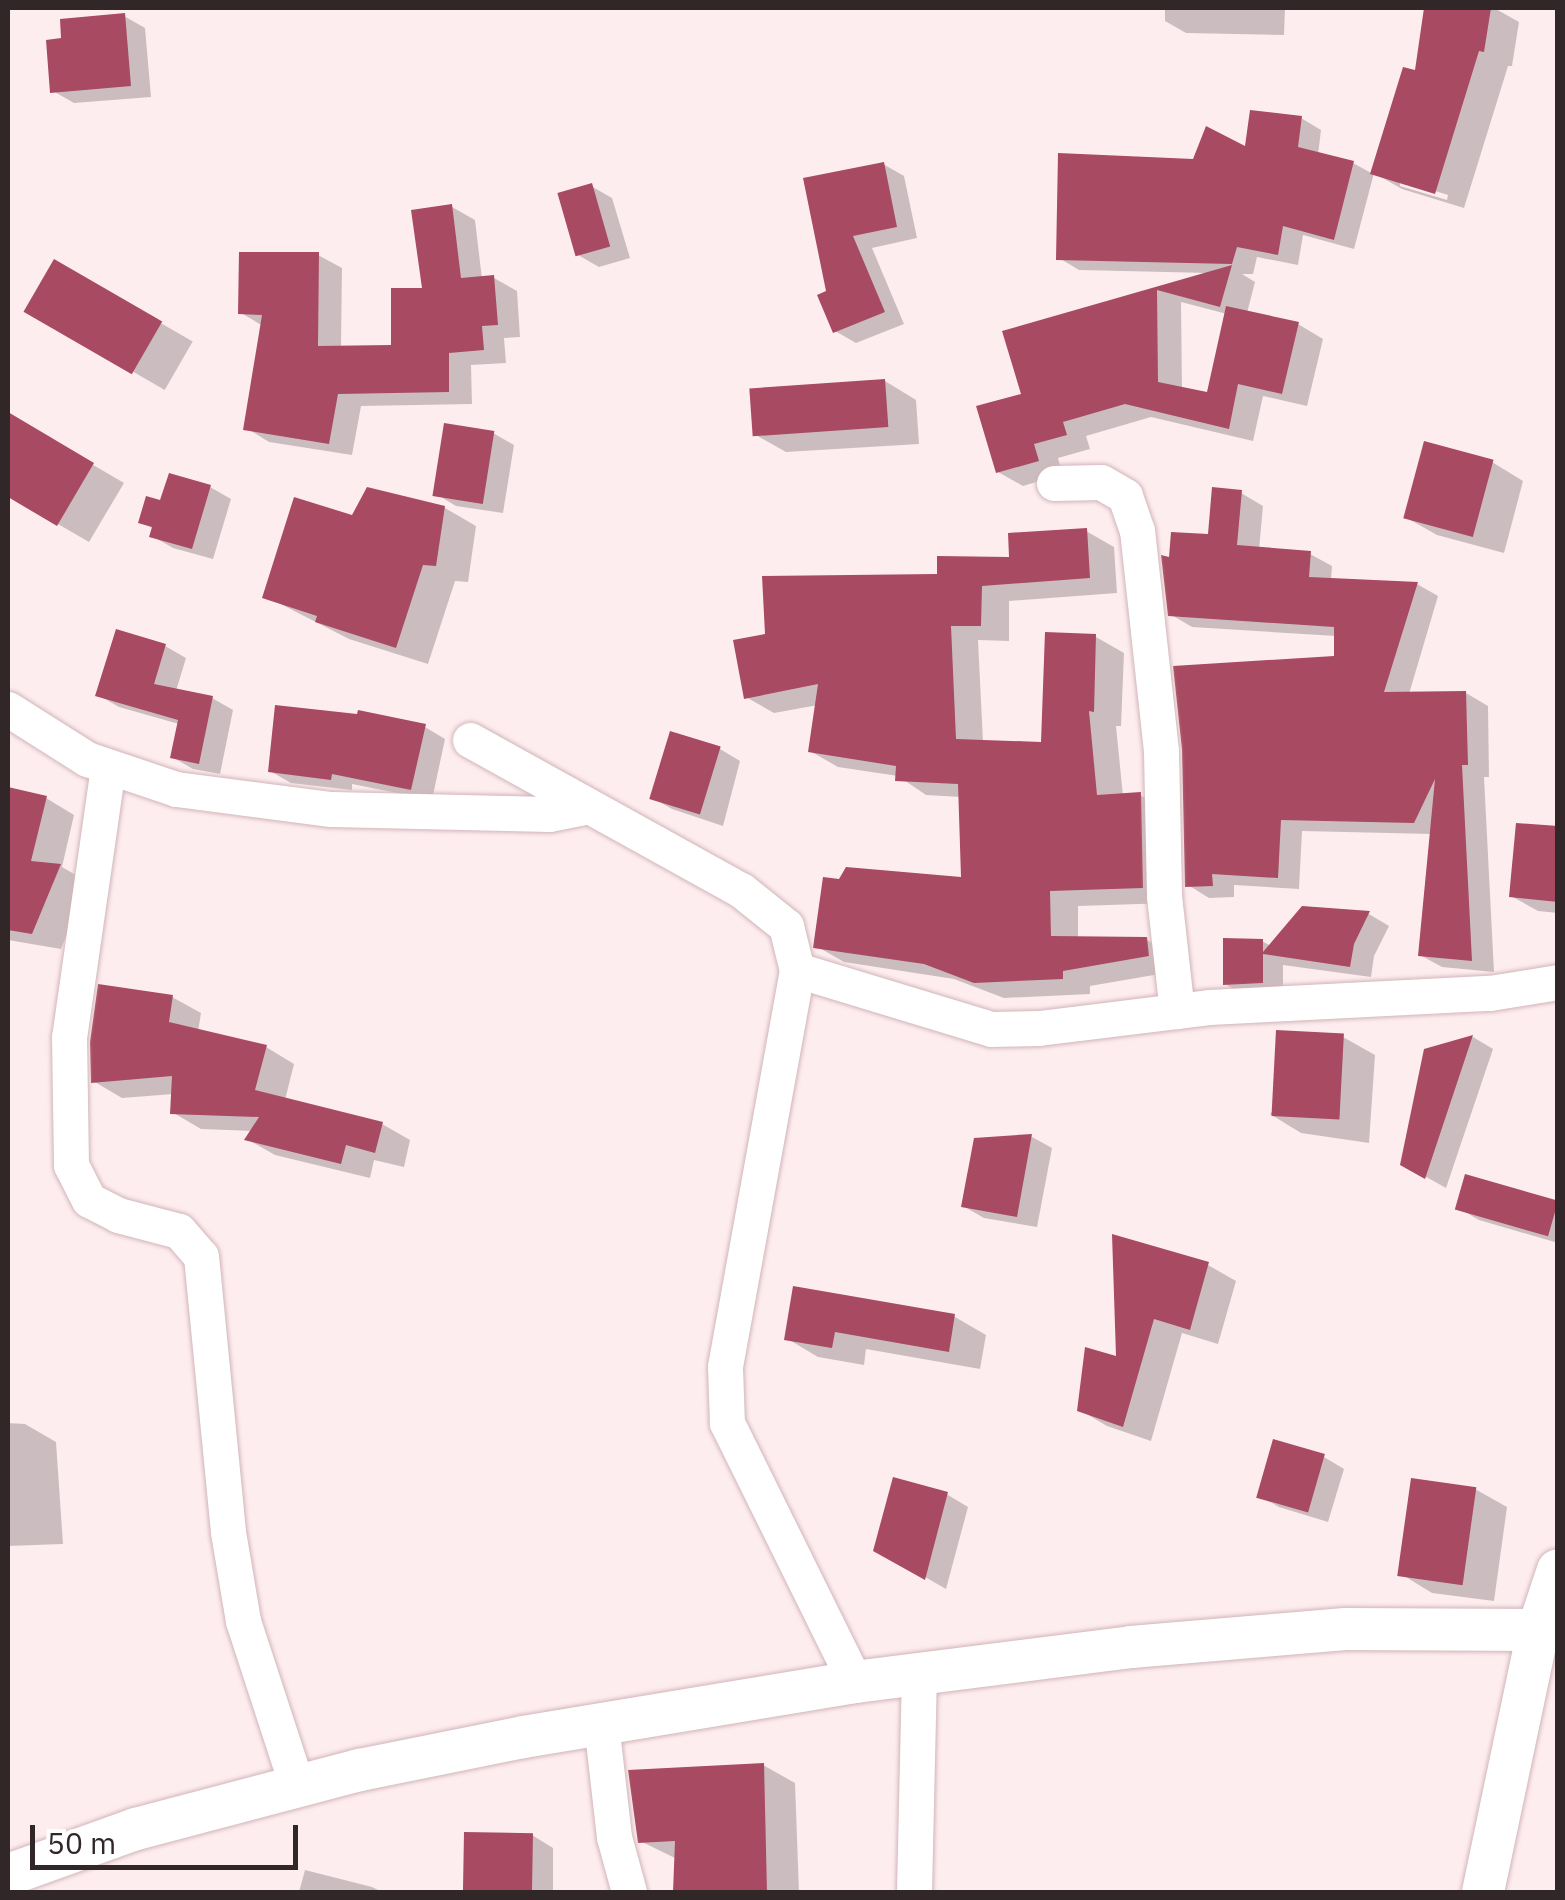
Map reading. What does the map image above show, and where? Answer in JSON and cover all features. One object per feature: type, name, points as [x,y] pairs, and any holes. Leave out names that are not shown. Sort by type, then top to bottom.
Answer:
[{"type":"street","points":[[1054,482],[1102,482],[1126,496],[1137,530],[1161,751],[1164,896],[1177,1011]]},
{"type":"street","points":[[8,709],[87,759],[176,789],[331,810],[549,814],[585,807]]},
{"type":"street","points":[[470,740],[741,890],[786,926],[797,970],[725,1367],[728,1423],[855,1682]]},
{"type":"street","points":[[108,766],[69,1036],[71,1165],[88,1200],[118,1215],[178,1230],[201,1256],[228,1532],[237,1585],[244,1621],[297,1786]]},
{"type":"street","points":[[797,970],[991,1029],[1039,1028],[1177,1011],[1490,994],[1558,982]]},
{"type":"street","points":[[1483,1892],[1538,1630],[1558,1570]]},
{"type":"street","points":[[8,1875],[136,1829],[297,1786],[601,1724],[855,1682],[1131,1647],[1346,1629],[1538,1630]]},
{"type":"street","points":[[914,1892],[919,1674]]},
{"type":"street","points":[[601,1724],[614,1838],[628,1892]]},
{"type":"building","points":[[1424,8],[1491,8],[1484,52],[1479,51],[1435,194],[1370,174],[1403,67],[1415,70]]},
{"type":"building","points":[[125,13],[131,86],[50,93],[46,40],[61,38],[60,19]]},
{"type":"building","points":[[1250,110],[1302,116],[1298,147],[1354,161],[1334,240],[1283,226],[1278,255],[1237,247],[1232,264],[1056,260],[1058,153],[1193,159],[1206,126],[1245,146]]},
{"type":"building","points":[[884,162],[897,227],[853,236],[885,312],[833,333],[817,295],[826,291],[803,178]]},
{"type":"building","points":[[592,183],[610,246],[576,256],[557,193]]},
{"type":"building","points":[[452,204],[461,278],[494,275],[498,325],[482,326],[484,350],[449,353],[449,392],[338,394],[329,444],[243,430],[262,315],[238,314],[239,252],[319,252],[318,346],[391,345],[391,288],[422,288],[411,210]]},
{"type":"building","points":[[54,259],[162,322],[132,374],[24,312]]},
{"type":"building","points":[[1232,265],[1220,307],[1157,290],[1158,382],[1207,392],[1226,306],[1299,322],[1282,394],[1238,384],[1229,429],[1125,404],[1063,422],[1067,435],[1034,444],[1039,461],[996,473],[976,406],[1021,394],[1002,331]]},
{"type":"building","points":[[885,379],[888,427],[753,436],[749,388]]},
{"type":"building","points":[[8,412],[94,463],[57,526],[8,497]]},
{"type":"building","points":[[444,423],[494,431],[483,504],[432,496]]},
{"type":"building","points":[[1424,441],[1494,460],[1473,537],[1403,518]]},
{"type":"building","points":[[169,473],[211,485],[192,549],[149,537],[152,527],[138,523],[146,496],[160,500]]},
{"type":"building","points":[[367,487],[445,506],[436,566],[423,565],[396,648],[315,622],[317,616],[262,598],[294,497],[352,515]]},
{"type":"building","points":[[1212,487],[1242,490],[1237,545],[1311,551],[1309,577],[1418,582],[1384,692],[1466,691],[1468,765],[1462,765],[1472,961],[1418,956],[1435,779],[1414,823],[1281,820],[1278,878],[1212,874],[1213,886],[1185,887],[1182,750],[1173,666],[1334,656],[1334,627],[1168,616],[1161,555],[1169,557],[1171,532],[1208,534]]},
{"type":"building","points":[[1087,528],[1090,578],[982,586],[981,626],[951,626],[956,739],[1041,742],[1045,632],[1096,634],[1094,712],[1089,711],[1097,795],[1141,792],[1143,888],[1050,891],[1051,936],[1147,937],[1149,956],[1063,971],[1063,979],[974,983],[924,964],[813,948],[823,877],[839,879],[846,867],[961,877],[958,784],[895,781],[896,766],[808,752],[818,684],[744,699],[733,640],[765,634],[762,576],[937,574],[937,556],[1009,557],[1008,533]]},
{"type":"building","points":[[116,629],[166,644],[154,684],[213,696],[199,764],[170,758],[178,720],[95,696]]},
{"type":"building","points":[[275,705],[357,714],[358,710],[426,724],[411,790],[332,774],[331,780],[268,772]]},
{"type":"building","points":[[670,731],[721,746],[700,814],[649,799]]},
{"type":"building","points":[[8,787],[47,796],[31,861],[61,864],[32,934],[8,930]]},
{"type":"building","points":[[1516,823],[1558,826],[1558,902],[1509,897]]},
{"type":"building","points":[[1302,906],[1370,911],[1354,944],[1350,967],[1263,954],[1263,983],[1223,985],[1223,938],[1263,939],[1263,952]]},
{"type":"building","points":[[98,984],[173,995],[169,1022],[267,1045],[255,1090],[383,1122],[375,1153],[346,1145],[341,1164],[244,1140],[259,1117],[170,1114],[172,1076],[91,1083],[90,1042]]},
{"type":"building","points":[[1276,1030],[1344,1034],[1339,1119],[1271,1116]]},
{"type":"building","points":[[1473,1035],[1425,1179],[1400,1165],[1424,1049]]},
{"type":"building","points":[[1032,1134],[1017,1217],[961,1207],[974,1138]]},
{"type":"building","points":[[1465,1174],[1558,1201],[1548,1236],[1455,1210]]},
{"type":"building","points":[[1112,1234],[1209,1262],[1190,1330],[1154,1319],[1123,1427],[1077,1411],[1085,1347],[1116,1356]]},
{"type":"building","points":[[793,1286],[955,1314],[949,1352],[835,1332],[832,1348],[784,1340]]},
{"type":"building","points":[[1273,1439],[1325,1454],[1308,1513],[1256,1498]]},
{"type":"building","points":[[893,1477],[948,1492],[925,1580],[873,1551]]},
{"type":"building","points":[[1411,1478],[1476,1487],[1463,1585],[1397,1576]]},
{"type":"building","points":[[764,1763],[767,1892],[673,1892],[675,1841],[638,1843],[628,1770]]},
{"type":"building","points":[[464,1832],[533,1833],[532,1892],[463,1892]]}]
